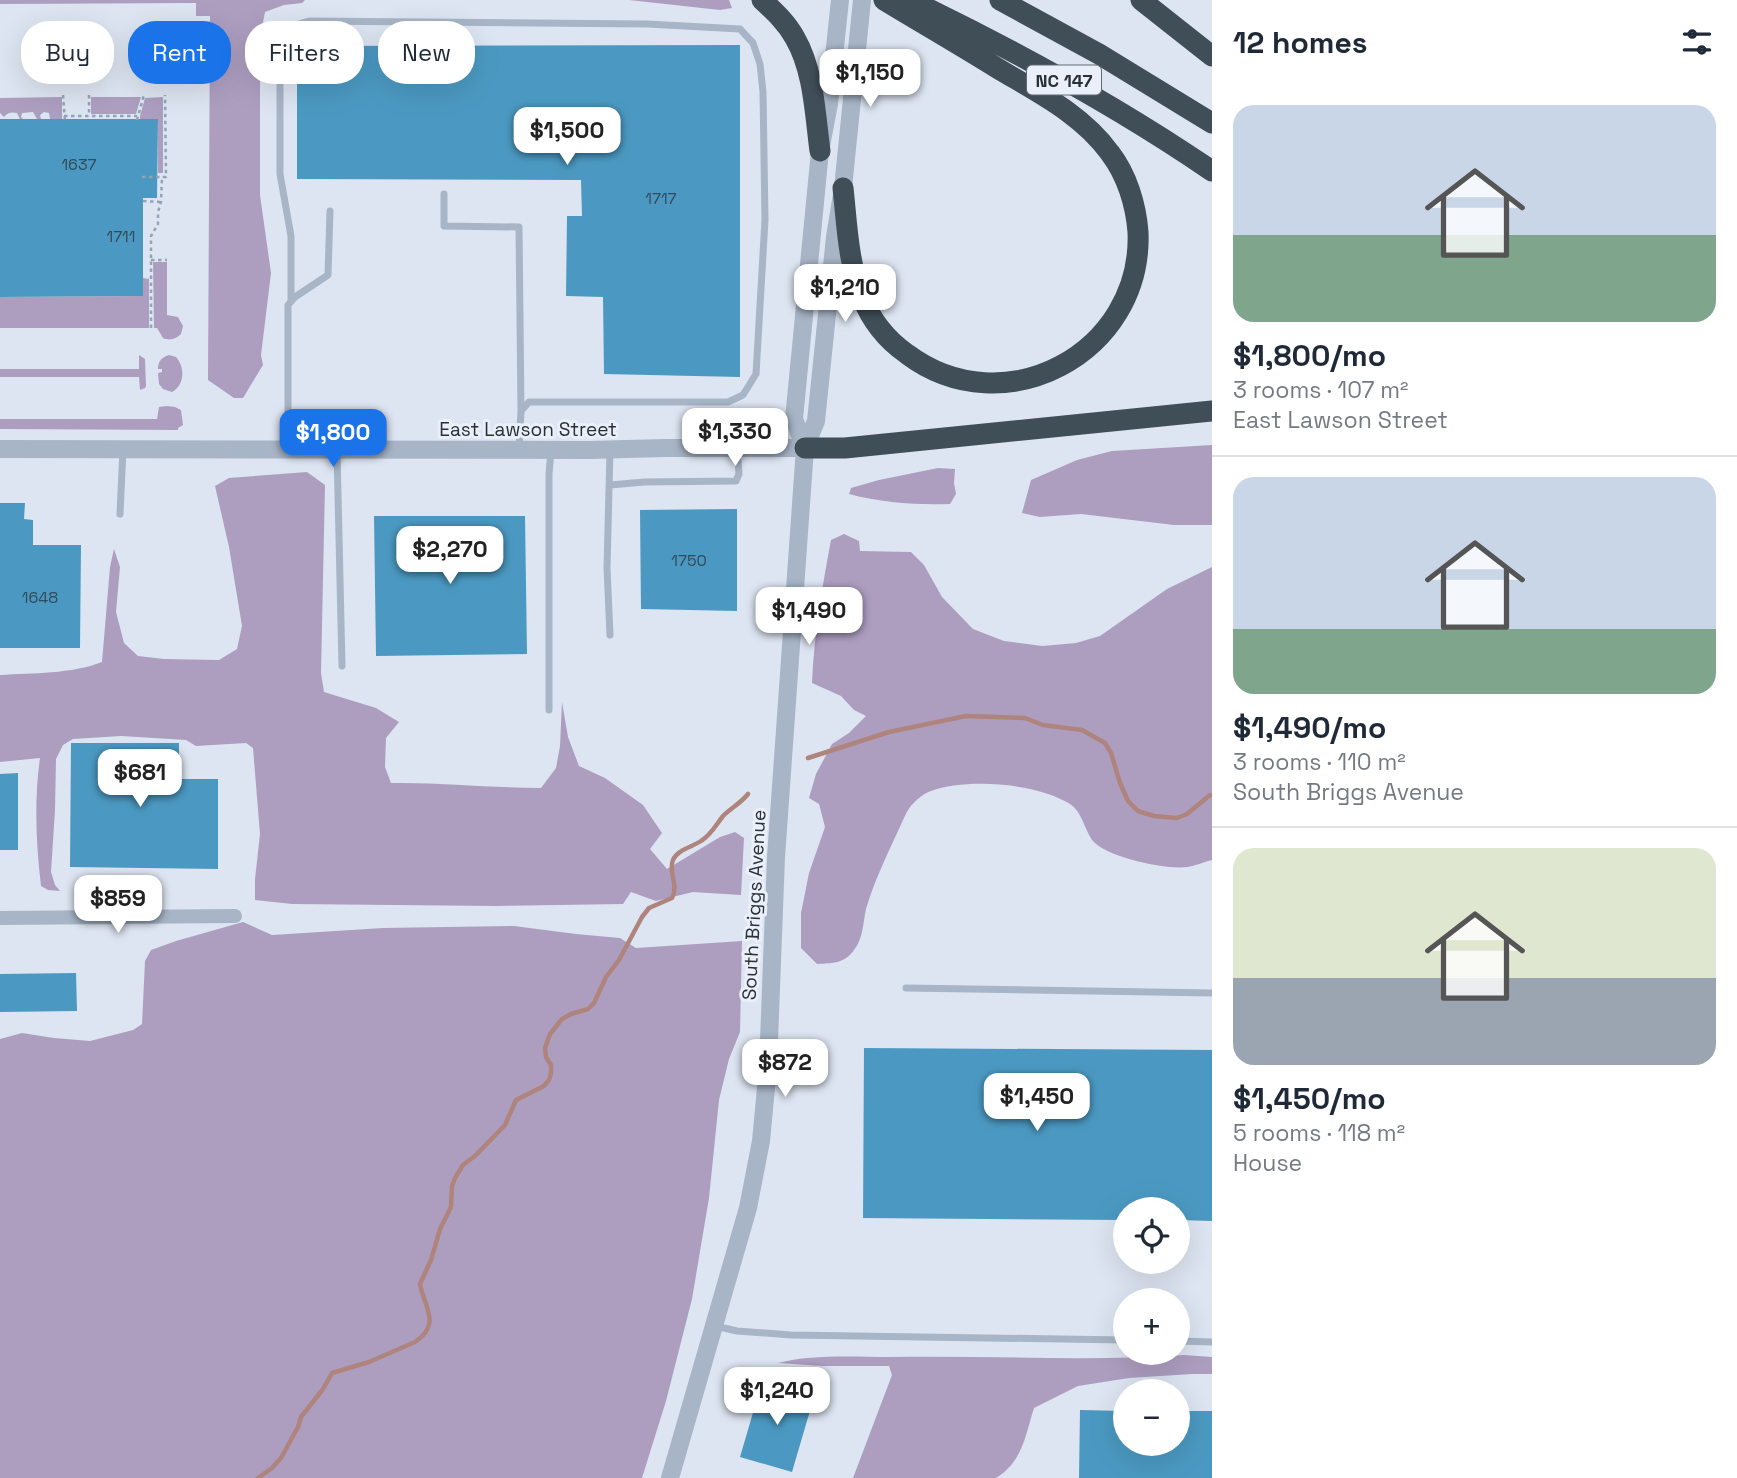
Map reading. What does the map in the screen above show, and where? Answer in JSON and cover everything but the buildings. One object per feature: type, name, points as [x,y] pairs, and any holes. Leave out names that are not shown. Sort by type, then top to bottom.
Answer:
[{"type":"highway","points":[[762,0],[785,23],[801,50],[810,77],[821,151]]},
{"type":"highway","points":[[843,188],[852,262],[862,298],[870,313],[901,350],[943,375],[974,383],[1008,383],[1059,368],[1090,347],[1103,334],[1115,319],[1131,284],[1138,245],[1134,206],[1121,170],[1098,138],[1054,102],[884,0]]},
{"type":"highway","name":"NC 147","points":[[910,0],[1079,89],[1212,171]]},
{"type":"highway","name":"NC 147","points":[[1000,0],[1099,54],[1212,123]]},
{"type":"highway","points":[[1141,0],[1212,56]]},
{"type":"highway","points":[[805,448],[859,447],[1212,411]]},
{"type":"street","points":[[805,448],[816,421],[862,0]]},
{"type":"street","points":[[805,448],[794,419],[821,151],[829,104],[839,7]]},
{"type":"street","name":"East Lawson Street","points":[[0,449],[805,448]]},
{"type":"street","name":"South Briggs Avenue","points":[[670,1478],[748,1208],[766,1104],[776,857],[805,448]]},
{"type":"street","points":[[0,918],[236,916]]},
{"type":"lane","points":[[291,301],[291,236],[280,173],[280,50],[290,27],[309,21],[322,21],[647,24],[740,29],[753,43],[760,64],[763,92],[765,219],[756,374],[743,395],[728,402],[541,400],[529,401],[521,411]]},
{"type":"lane","points":[[444,194],[444,226],[519,227],[519,450]]},
{"type":"lane","points":[[288,450],[288,305],[295,297],[328,275],[330,211]]},
{"type":"lane","points":[[120,514],[123,448]]},
{"type":"lane","points":[[610,485],[736,481],[739,474],[737,448]]},
{"type":"lane","points":[[337,450],[342,666]]},
{"type":"lane","points":[[549,710],[551,450]]},
{"type":"lane","points":[[610,450],[607,568],[610,635]]},
{"type":"lane","points":[[906,988],[1212,993]]},
{"type":"lane","points":[[714,1326],[737,1331],[791,1335],[1113,1340]]},
{"type":"lane","points":[[1190,1341],[1212,1342]]},
{"type":"path","points":[[63,95],[65,122]]},
{"type":"path","points":[[89,95],[89,116]]},
{"type":"path","points":[[64,116],[137,118],[144,95]]},
{"type":"path","points":[[142,177],[166,177],[166,95]]},
{"type":"path","points":[[151,328],[151,236],[158,225],[162,177]]},
{"type":"path","points":[[143,201],[162,202]]},
{"type":"path","points":[[151,260],[167,260]]},
{"type":"path","points":[[143,273],[151,272]]},
{"type":"shaded area","points":[[0,0],[305,0],[265,12],[263,21],[245,21],[245,84],[260,84],[260,195],[271,273],[261,355],[263,365],[243,398],[234,398],[208,380],[210,84],[231,84],[231,21],[210,21],[210,16],[196,16],[196,3],[0,4]]},
{"type":"shaded area","points":[[629,0],[729,0],[732,8],[720,10]]},
{"type":"shaded area","points":[[62,97],[62,119],[50,119],[49,113],[44,112],[40,115],[41,119],[37,119],[33,112],[22,113],[23,119],[20,119],[17,113],[4,117],[0,113],[0,98]]},
{"type":"shaded area","points":[[91,97],[141,97],[136,114],[91,114]]},
{"type":"shaded area","points":[[163,97],[163,173],[158,173],[158,119],[140,119],[140,116],[145,98]]},
{"type":"shaded area","points":[[153,262],[167,262],[167,315],[178,317],[183,326],[181,334],[173,339],[163,338],[157,328],[154,328]]},
{"type":"shaded area","points":[[143,278],[149,279],[149,328],[0,328],[0,297],[143,296]]},
{"type":"shaded area","points":[[139,355],[145,359],[146,386],[140,390],[139,377],[0,377],[0,369],[139,369]]},
{"type":"shaded area","points":[[169,355],[176,357],[182,371],[179,385],[172,392],[163,389],[159,384],[158,373],[162,372],[162,369],[158,369],[162,358]]},
{"type":"shaded area","points":[[159,407],[181,410],[183,425],[178,430],[0,429],[0,419],[157,419]]},
{"type":"shaded area","points":[[1212,445],[1212,525],[1174,525],[1081,514],[1040,517],[1022,513],[1031,480],[1077,460],[1112,451]]},
{"type":"shaded area","points":[[938,468],[955,469],[956,494],[950,504],[900,503],[849,494],[851,488]]},
{"type":"shaded area","points":[[307,472],[325,485],[321,673],[324,692],[376,708],[399,722],[386,738],[385,767],[391,783],[541,788],[556,768],[562,702],[568,737],[579,766],[605,778],[643,805],[662,833],[650,849],[667,869],[720,837],[735,832],[744,838],[741,895],[693,892],[656,901],[631,892],[623,904],[496,906],[292,904],[255,900],[260,834],[253,748],[246,743],[196,746],[186,740],[121,736],[73,739],[63,745],[56,759],[51,872],[60,891],[41,886],[36,822],[40,758],[0,762],[0,675],[65,671],[102,662],[114,549],[120,567],[116,612],[124,643],[138,656],[219,660],[237,649],[242,626],[229,547],[215,486],[229,478]]},
{"type":"shaded area","points":[[844,534],[859,541],[860,551],[911,552],[924,565],[942,597],[973,629],[1004,641],[1042,646],[1076,643],[1100,636],[1167,589],[1212,567],[1212,860],[1177,867],[1136,861],[1099,846],[1092,840],[1074,807],[1056,797],[1021,787],[1002,785],[946,787],[923,795],[907,813],[873,889],[857,946],[842,960],[817,964],[801,948],[801,913],[809,873],[825,827],[819,804],[809,798],[816,774],[832,744],[849,733],[866,716],[854,710],[841,696],[812,683],[819,611],[831,540]]},
{"type":"shaded area","points":[[243,922],[272,935],[383,928],[514,926],[620,938],[636,948],[742,941],[740,1032],[729,1059],[719,1100],[709,1198],[692,1299],[666,1401],[642,1478],[0,1478],[0,1039],[22,1033],[90,1041],[133,1030],[142,1024],[145,961],[151,950]]},
{"type":"shaded area","points":[[1190,1355],[1212,1357],[1212,1374],[1113,1379],[1078,1386],[1034,1408],[1018,1456],[996,1478],[853,1478],[892,1375],[889,1366],[778,1363],[833,1357],[1113,1357],[1113,1365],[1190,1365]]},
{"type":"waterway","points":[[808,758],[889,732],[966,716],[1025,718],[1043,725],[1082,730],[1105,743],[1128,801],[1138,811],[1177,818],[1187,814],[1212,795]]},
{"type":"waterway","points":[[258,1478],[281,1458],[301,1417],[332,1373],[369,1362],[415,1342],[428,1329],[429,1315],[420,1284],[451,1207],[455,1178],[463,1165],[505,1125],[516,1100],[544,1086],[549,1080],[551,1065],[545,1048],[550,1034],[562,1019],[588,1009],[594,1003],[606,977],[619,960],[642,917],[649,908],[672,898],[672,865],[675,857],[705,839],[723,816],[748,794]]}]
